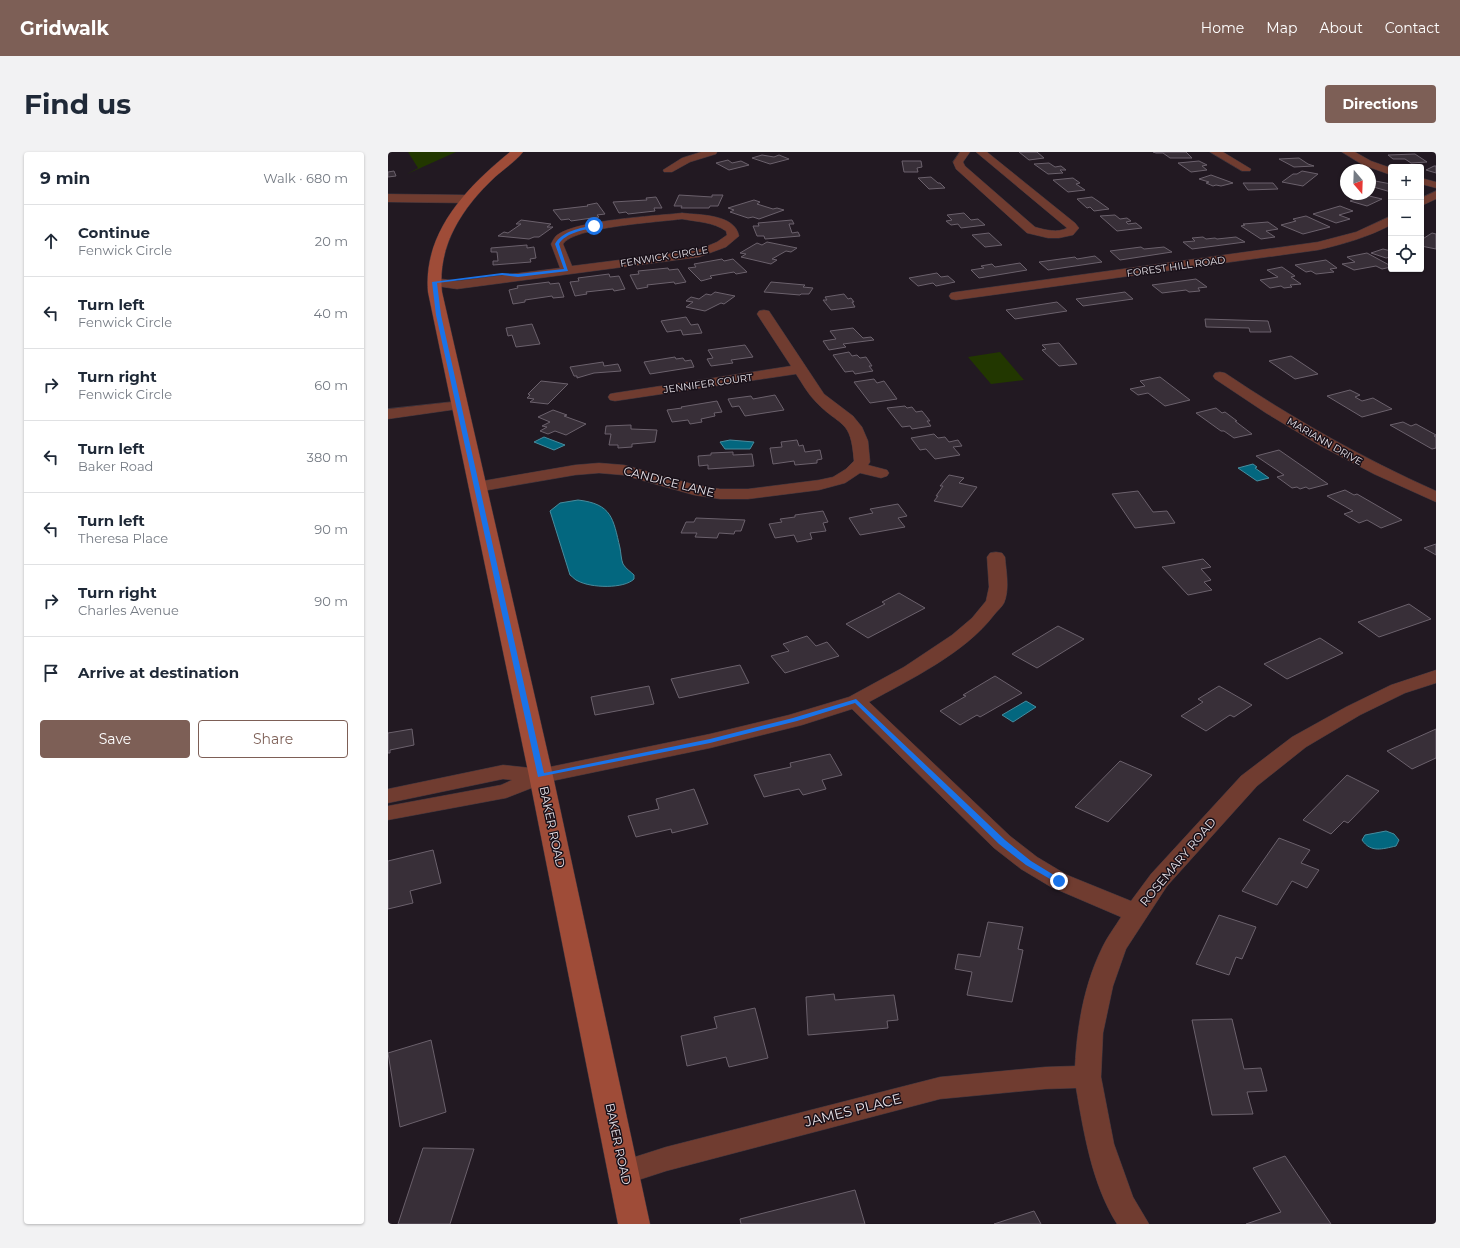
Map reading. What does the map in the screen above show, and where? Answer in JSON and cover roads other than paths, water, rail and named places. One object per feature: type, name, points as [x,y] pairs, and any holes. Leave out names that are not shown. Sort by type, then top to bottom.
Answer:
[{"type":"main road","name":"BAKER ROAD","points":[[517,152],[481,183],[457,213],[443,240],[435,264],[434,282],[438,315],[460,405],[541,776],[634,1224]]},
{"type":"street","points":[[668,170],[686,160],[712,152]]},
{"type":"street","points":[[965,152],[958,162],[960,167],[1032,230],[1048,234],[1059,234],[1069,232],[1073,228],[981,152]]},
{"type":"street","points":[[1216,152],[1246,169]]},
{"type":"street","points":[[1347,152],[1367,163],[1388,171]]},
{"type":"street","points":[[1424,182],[1436,185]]},
{"type":"street","points":[[1424,201],[1436,194]]},
{"type":"street","points":[[388,198],[467,199]]},
{"type":"street","name":"FENWICK CIRCLE","points":[[434,282],[457,285],[698,253],[726,243],[733,236],[732,230],[724,224],[713,220],[682,216],[594,226],[579,230],[560,239],[557,244],[567,270]]},
{"type":"street","name":"FOREST HILL ROAD","points":[[956,296],[1313,247],[1353,238],[1371,232],[1388,222]]},
{"type":"street","points":[[764,314],[818,397],[852,423],[858,434],[861,452],[862,462],[857,467]]},
{"type":"street","name":"JENNIFER COURT","points":[[615,397],[800,369]]},
{"type":"street","name":"MARIANN DRIVE","points":[[1220,376],[1297,426],[1359,461],[1436,497]]},
{"type":"street","points":[[388,414],[460,405]]},
{"type":"street","points":[[857,467],[881,473]]},
{"type":"street","name":"CANDICE LANE","points":[[477,487],[575,470],[599,468],[631,472],[694,490],[720,494],[748,494],[819,485],[839,480],[857,467]]},
{"type":"street","points":[[388,813],[506,790],[541,776],[710,741],[795,720],[856,701],[911,671],[959,639],[979,622],[994,602],[998,587],[996,557]]},
{"type":"street","name":"ROSEMARY ROAD","points":[[1134,1224],[1120,1203],[1100,1144],[1088,1077],[1090,1033],[1100,986],[1114,948],[1136,913],[1160,880],[1249,781],[1299,742],[1353,711],[1398,689],[1436,676]]},
{"type":"street","points":[[856,701],[1002,842],[1029,863],[1059,881],[1136,913]]},
{"type":"street","points":[[388,796],[503,772],[541,776]]},
{"type":"street","name":"JAMES PLACE","points":[[623,1173],[666,1159],[940,1088],[1045,1078],[1088,1077]]},
{"type":"water","points":[[544,437],[565,445],[554,450],[534,442]]},
{"type":"water","points":[[730,440],[754,442],[750,449],[725,449],[720,442]]},
{"type":"water","points":[[1253,464],[1257,467],[1255,468],[1269,478],[1257,481],[1238,468]]},
{"type":"water","points":[[578,500],[598,505],[609,514],[615,528],[623,564],[634,575],[634,579],[623,585],[599,586],[577,581],[570,575],[550,511],[560,503]]},
{"type":"water","points":[[1026,701],[1036,707],[1013,722],[1002,715]]},
{"type":"water","points":[[1386,831],[1394,834],[1399,840],[1396,846],[1377,849],[1369,847],[1362,840],[1365,835]]}]
